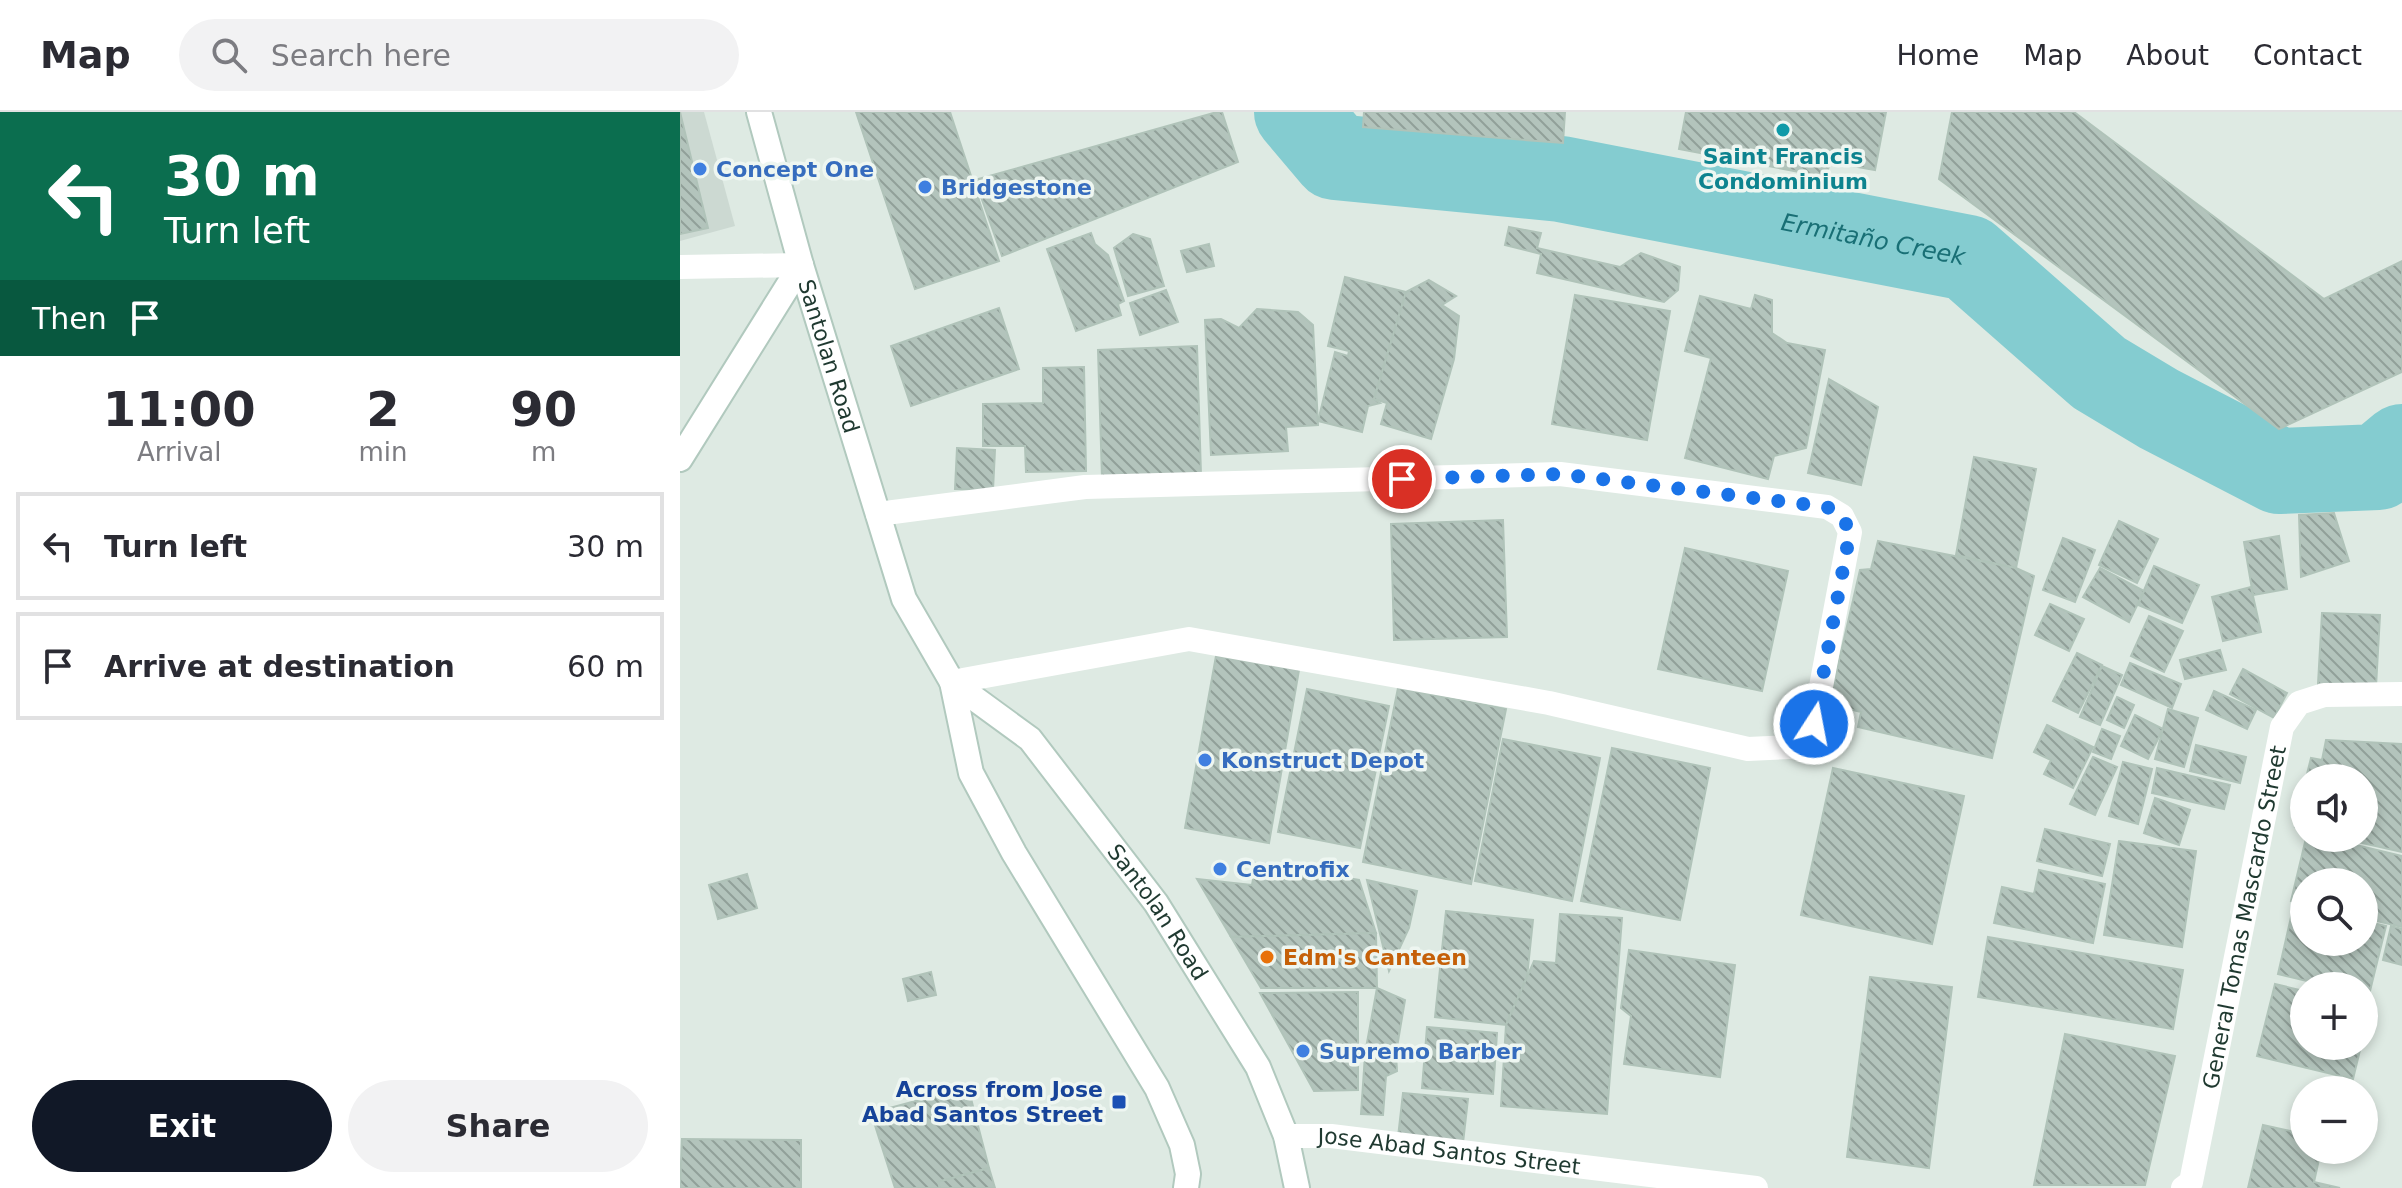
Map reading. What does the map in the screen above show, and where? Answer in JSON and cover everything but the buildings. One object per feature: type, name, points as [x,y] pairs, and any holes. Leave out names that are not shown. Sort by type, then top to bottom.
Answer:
[{"type":"main road","name":"Santolan Road","points":[[759,112],[801,265],[904,599],[952,682],[971,773],[1014,853],[1157,1088],[1182,1145],[1188,1174],[1186,1188]]},
{"type":"main road","points":[[680,267],[801,265]]},
{"type":"main road","points":[[680,459],[801,265]]},
{"type":"main road","points":[[878,514],[1085,487],[1560,474],[1827,507],[1842,516],[1850,532],[1814,724],[1789,747],[1748,749],[1549,703],[1189,639],[952,682]]},
{"type":"main road","name":"Santolan Road","points":[[952,682],[1030,739],[1156,903],[1258,1067],[1286,1136],[1297,1188]]},
{"type":"main road","name":"General Tomas Mascardo Street","points":[[2183,1188],[2191,1182],[2282,727],[2299,703],[2324,695],[2402,694]]},
{"type":"main road","name":"Jose Abad Santos Street","points":[[1286,1136],[1331,1136],[1756,1188]]},
{"type":"shaded area","name":"Concept One","points":[[680,112],[704,112],[735,226],[680,241]]},
{"type":"waterway","name":"Ermitaño Creek","points":[[1297,112],[1335,157],[1561,179],[1968,258],[2099,373],[2159,409],[2279,471],[2378,467],[2402,447]]},
{"type":"place","name":"Saint Francis Condominium","points":[[1783,130]]},
{"type":"place","name":"Concept One","points":[[700,169]]},
{"type":"place","name":"Bridgestone","points":[[925,187]]},
{"type":"place","name":"Konstruct Depot","points":[[1205,760]]},
{"type":"place","name":"Centrofix","points":[[1220,869]]},
{"type":"place","name":"Edm's Canteen","points":[[1267,957]]},
{"type":"place","name":"Supremo Barber","points":[[1303,1051]]},
{"type":"place","name":"Across from Jose Abad Santos Street","points":[[1119,1102]]},
{"type":"route","points":[[1402,479],[1560,474],[1827,507],[1842,516],[1850,532],[1814,724]]}]
